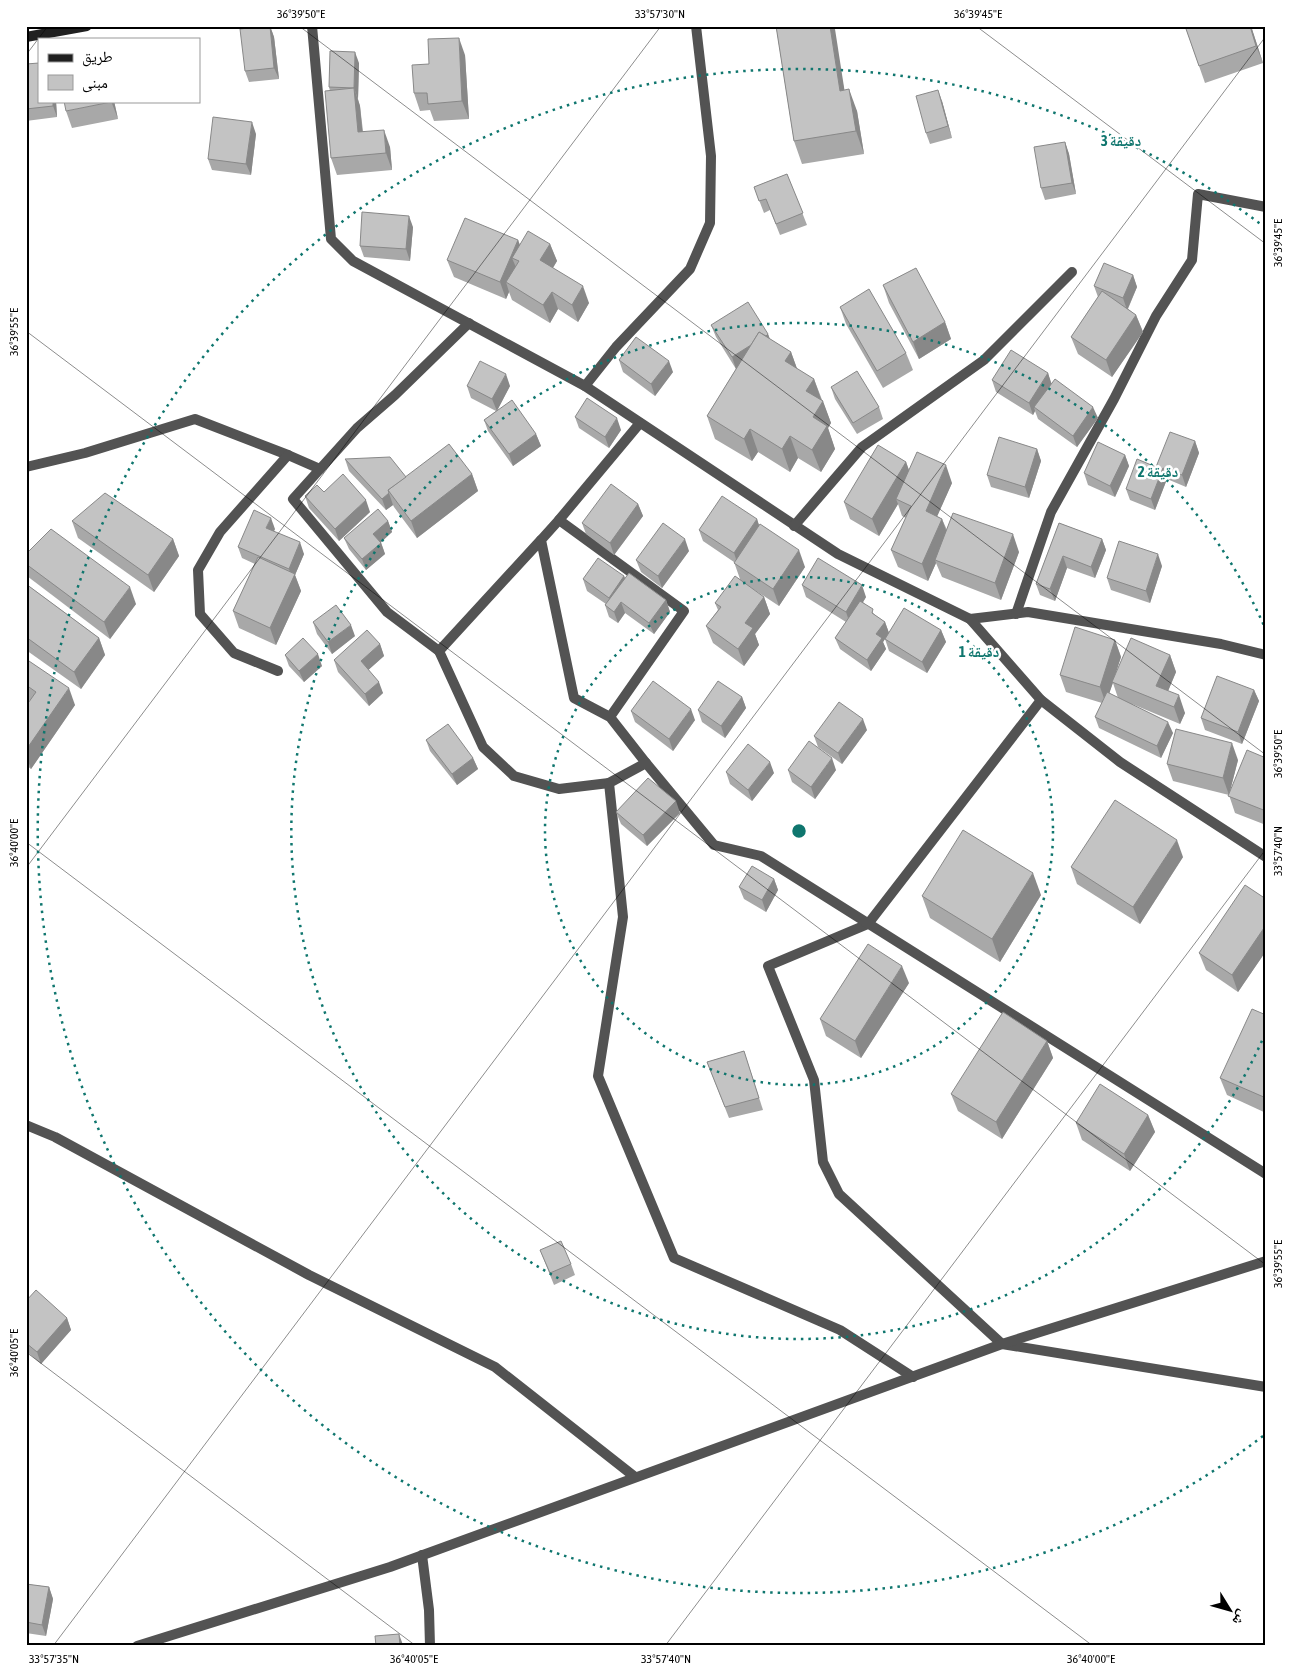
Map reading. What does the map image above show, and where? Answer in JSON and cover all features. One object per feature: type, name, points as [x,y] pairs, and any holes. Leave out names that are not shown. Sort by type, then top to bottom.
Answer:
[{"type":"street","points":[[26,37],[87,26]]},
{"type":"street","points":[[312,26],[331,239],[353,261],[585,386],[838,554],[970,619],[1040,700],[1120,762],[1266,857]]},
{"type":"street","points":[[585,386],[616,348],[690,269],[710,223],[710,156],[696,26]]},
{"type":"street","points":[[1016,614],[1051,512],[1114,399],[1156,316],[1192,260],[1198,194],[1266,207]]},
{"type":"street","points":[[794,526],[862,447],[984,360],[1072,272]]},
{"type":"street","points":[[469,323],[395,395],[357,428],[293,498],[386,612],[439,651],[483,747],[514,776],[559,789],[609,783],[646,763]]},
{"type":"street","points":[[26,466],[85,453],[195,419],[320,469]]},
{"type":"street","points":[[439,651],[559,520],[640,423]]},
{"type":"street","points":[[278,671],[234,653],[200,614],[198,570],[220,532],[288,455]]},
{"type":"street","points":[[559,520],[684,611],[610,717]]},
{"type":"street","points":[[541,540],[574,698],[610,717],[714,845],[760,856],[1266,1174]]},
{"type":"street","points":[[970,619],[1028,612],[1221,644],[1266,655]]},
{"type":"street","points":[[1040,700],[868,924],[768,966],[814,1080],[822,1162],[840,1194],[1002,1344],[1266,1387]]},
{"type":"street","points":[[609,783],[623,917],[598,1076],[674,1258],[840,1330],[913,1377]]},
{"type":"street","points":[[26,1125],[55,1136],[309,1275],[495,1367],[635,1477]]},
{"type":"street","points":[[137,1646],[381,1570],[1002,1344],[1266,1261]]},
{"type":"street","points":[[422,1555],[429,1610],[430,1646]]},
{"type":"building","points":[[270,26],[274,68],[245,71],[240,29]]},
{"type":"building","points":[[776,26],[830,26],[840,91],[849,89],[856,131],[794,141]]},
{"type":"building","points":[[1185,26],[1250,26],[1256,46],[1199,66]]},
{"type":"building","points":[[459,38],[462,101],[428,104],[427,93],[414,93],[412,65],[429,64],[428,39]]},
{"type":"building","points":[[330,51],[355,52],[354,88],[329,87]]},
{"type":"building","points":[[38,63],[38,102],[53,102],[53,106],[26,109],[26,64]]},
{"type":"building","points":[[354,88],[358,132],[384,130],[386,153],[331,158],[325,91]]},
{"type":"building","points":[[938,90],[948,126],[926,133],[916,96]]},
{"type":"building","points":[[64,102],[111,102],[66,111]]},
{"type":"building","points":[[213,117],[252,122],[246,164],[208,159]]},
{"type":"building","points":[[1065,142],[1072,183],[1041,188],[1034,147]]},
{"type":"building","points":[[787,174],[803,213],[776,224],[766,199],[759,201],[754,187]]},
{"type":"building","points":[[362,212],[409,216],[406,249],[360,246]]},
{"type":"building","points":[[465,218],[518,240],[500,282],[447,260]]},
{"type":"building","points":[[528,231],[550,244],[540,260],[583,286],[572,305],[552,292],[543,305],[506,282],[519,261],[512,258]]},
{"type":"building","points":[[1104,263],[1133,275],[1123,298],[1094,286]]},
{"type":"building","points":[[916,268],[945,322],[913,342],[883,285]]},
{"type":"building","points":[[869,289],[906,353],[877,371],[840,307]]},
{"type":"building","points":[[1102,291],[1136,315],[1106,360],[1071,337]]},
{"type":"building","points":[[748,302],[768,334],[766,336],[759,332],[751,345],[732,357],[711,325]]},
{"type":"building","points":[[759,332],[791,352],[785,361],[814,379],[806,391],[823,401],[813,417],[827,426],[812,450],[790,436],[782,449],[750,429],[744,439],[707,416]]},
{"type":"building","points":[[636,337],[669,361],[651,384],[619,360]]},
{"type":"building","points":[[1011,350],[1048,373],[1029,403],[992,380]]},
{"type":"building","points":[[480,361],[506,374],[492,399],[467,386]]},
{"type":"building","points":[[857,371],[879,407],[853,423],[831,387]]},
{"type":"building","points":[[1055,379],[1093,407],[1073,436],[1034,407]]},
{"type":"building","points":[[587,398],[617,418],[605,437],[575,417]]},
{"type":"building","points":[[512,400],[536,434],[509,454],[484,420]]},
{"type":"building","points":[[1170,432],[1195,441],[1182,475],[1163,468],[1151,499],[1126,489],[1137,459],[1156,467]]},
{"type":"building","points":[[999,437],[1037,449],[1025,487],[987,475]]},
{"type":"building","points":[[1098,442],[1125,455],[1110,486],[1084,473]]},
{"type":"building","points":[[449,444],[472,474],[411,521],[388,490]]},
{"type":"building","points":[[878,445],[906,462],[872,519],[844,502]]},
{"type":"building","points":[[917,452],[946,465],[926,511],[942,519],[922,564],[891,550],[911,506],[896,499]]},
{"type":"building","points":[[390,457],[406,477],[388,490],[389,493],[382,499],[345,459]]},
{"type":"building","points":[[343,474],[366,500],[335,529],[305,496],[317,485],[324,492]]},
{"type":"building","points":[[611,484],[638,504],[610,543],[582,523]]},
{"type":"building","points":[[105,493],[173,539],[148,575],[72,521]]},
{"type":"building","points":[[722,496],[757,519],[734,553],[699,530]]},
{"type":"building","points":[[378,509],[388,521],[373,534],[381,543],[362,559],[344,538]]},
{"type":"building","points":[[254,510],[271,518],[266,528],[300,542],[289,569],[238,547]]},
{"type":"building","points":[[953,513],[1013,534],[995,583],[935,560]]},
{"type":"building","points":[[663,523],[685,539],[658,576],[636,560]]},
{"type":"building","points":[[1059,523],[1102,539],[1091,567],[1063,556],[1050,589],[1036,584]]},
{"type":"building","points":[[760,524],[799,550],[773,589],[734,563]]},
{"type":"building","points":[[51,529],[130,587],[104,622],[26,564],[26,554]]},
{"type":"building","points":[[1119,541],[1158,554],[1146,591],[1107,578]]},
{"type":"building","points":[[258,557],[295,574],[270,628],[233,611]]},
{"type":"building","points":[[598,558],[624,576],[609,598],[583,579]]},
{"type":"building","points":[[818,558],[862,585],[846,612],[802,585]]},
{"type":"building","points":[[629,573],[666,600],[649,623],[621,602],[614,612],[605,605]]},
{"type":"building","points":[[735,576],[764,597],[745,623],[753,628],[738,649],[706,626],[721,607],[715,603]]},
{"type":"building","points":[[26,584],[99,638],[74,672],[26,637]]},
{"type":"building","points":[[860,601],[873,609],[872,613],[885,622],[876,634],[882,638],[867,660],[835,638]]},
{"type":"building","points":[[336,605],[351,625],[328,642],[313,622]]},
{"type":"building","points":[[904,608],[941,630],[922,662],[885,639]]},
{"type":"building","points":[[1075,627],[1115,640],[1100,687],[1060,675]]},
{"type":"building","points":[[367,630],[380,644],[361,661],[379,682],[365,694],[334,660]]},
{"type":"building","points":[[303,638],[318,654],[299,671],[285,655]]},
{"type":"building","points":[[1131,638],[1170,655],[1156,686],[1179,695],[1174,707],[1112,682]]},
{"type":"building","points":[[26,659],[69,688],[26,750],[26,706],[36,692],[26,685]]},
{"type":"building","points":[[1217,676],[1254,690],[1238,732],[1201,718]]},
{"type":"building","points":[[653,681],[691,709],[669,739],[631,711]]},
{"type":"building","points":[[718,681],[742,697],[721,726],[698,710]]},
{"type":"building","points":[[1107,692],[1168,722],[1157,746],[1095,717]]},
{"type":"building","points":[[839,702],[863,719],[838,753],[814,736]]},
{"type":"building","points":[[448,724],[473,758],[452,774],[426,740]]},
{"type":"building","points":[[1176,729],[1232,743],[1223,778],[1167,764]]},
{"type":"building","points":[[809,741],[832,758],[811,787],[788,770]]},
{"type":"building","points":[[748,744],[770,762],[748,790],[726,772]]},
{"type":"building","points":[[1247,750],[1266,758],[1266,811],[1228,796]]},
{"type":"building","points":[[648,778],[676,801],[643,835],[616,812]]},
{"type":"building","points":[[1115,800],[1177,840],[1133,907],[1071,867]]},
{"type":"building","points":[[963,830],[1033,873],[992,939],[922,896]]},
{"type":"building","points":[[752,866],[774,879],[762,900],[739,887]]},
{"type":"building","points":[[1245,885],[1266,899],[1266,925],[1232,975],[1199,953]]},
{"type":"building","points":[[868,944],[902,966],[855,1041],[820,1019]]},
{"type":"building","points":[[1252,1009],[1266,1015],[1266,1098],[1220,1078]]},
{"type":"building","points":[[1003,1012],[1047,1041],[996,1122],[951,1094]]},
{"type":"building","points":[[744,1051],[759,1098],[725,1107],[707,1062]]},
{"type":"building","points":[[1100,1084],[1148,1115],[1124,1154],[1076,1123]]},
{"type":"building","points":[[561,1241],[571,1264],[550,1273],[540,1250]]},
{"type":"building","points":[[36,1290],[67,1318],[37,1352],[26,1343],[26,1301]]},
{"type":"building","points":[[26,1584],[49,1587],[42,1625],[26,1622]]},
{"type":"building","points":[[399,1634],[400,1646],[376,1646],[375,1636]]}]
